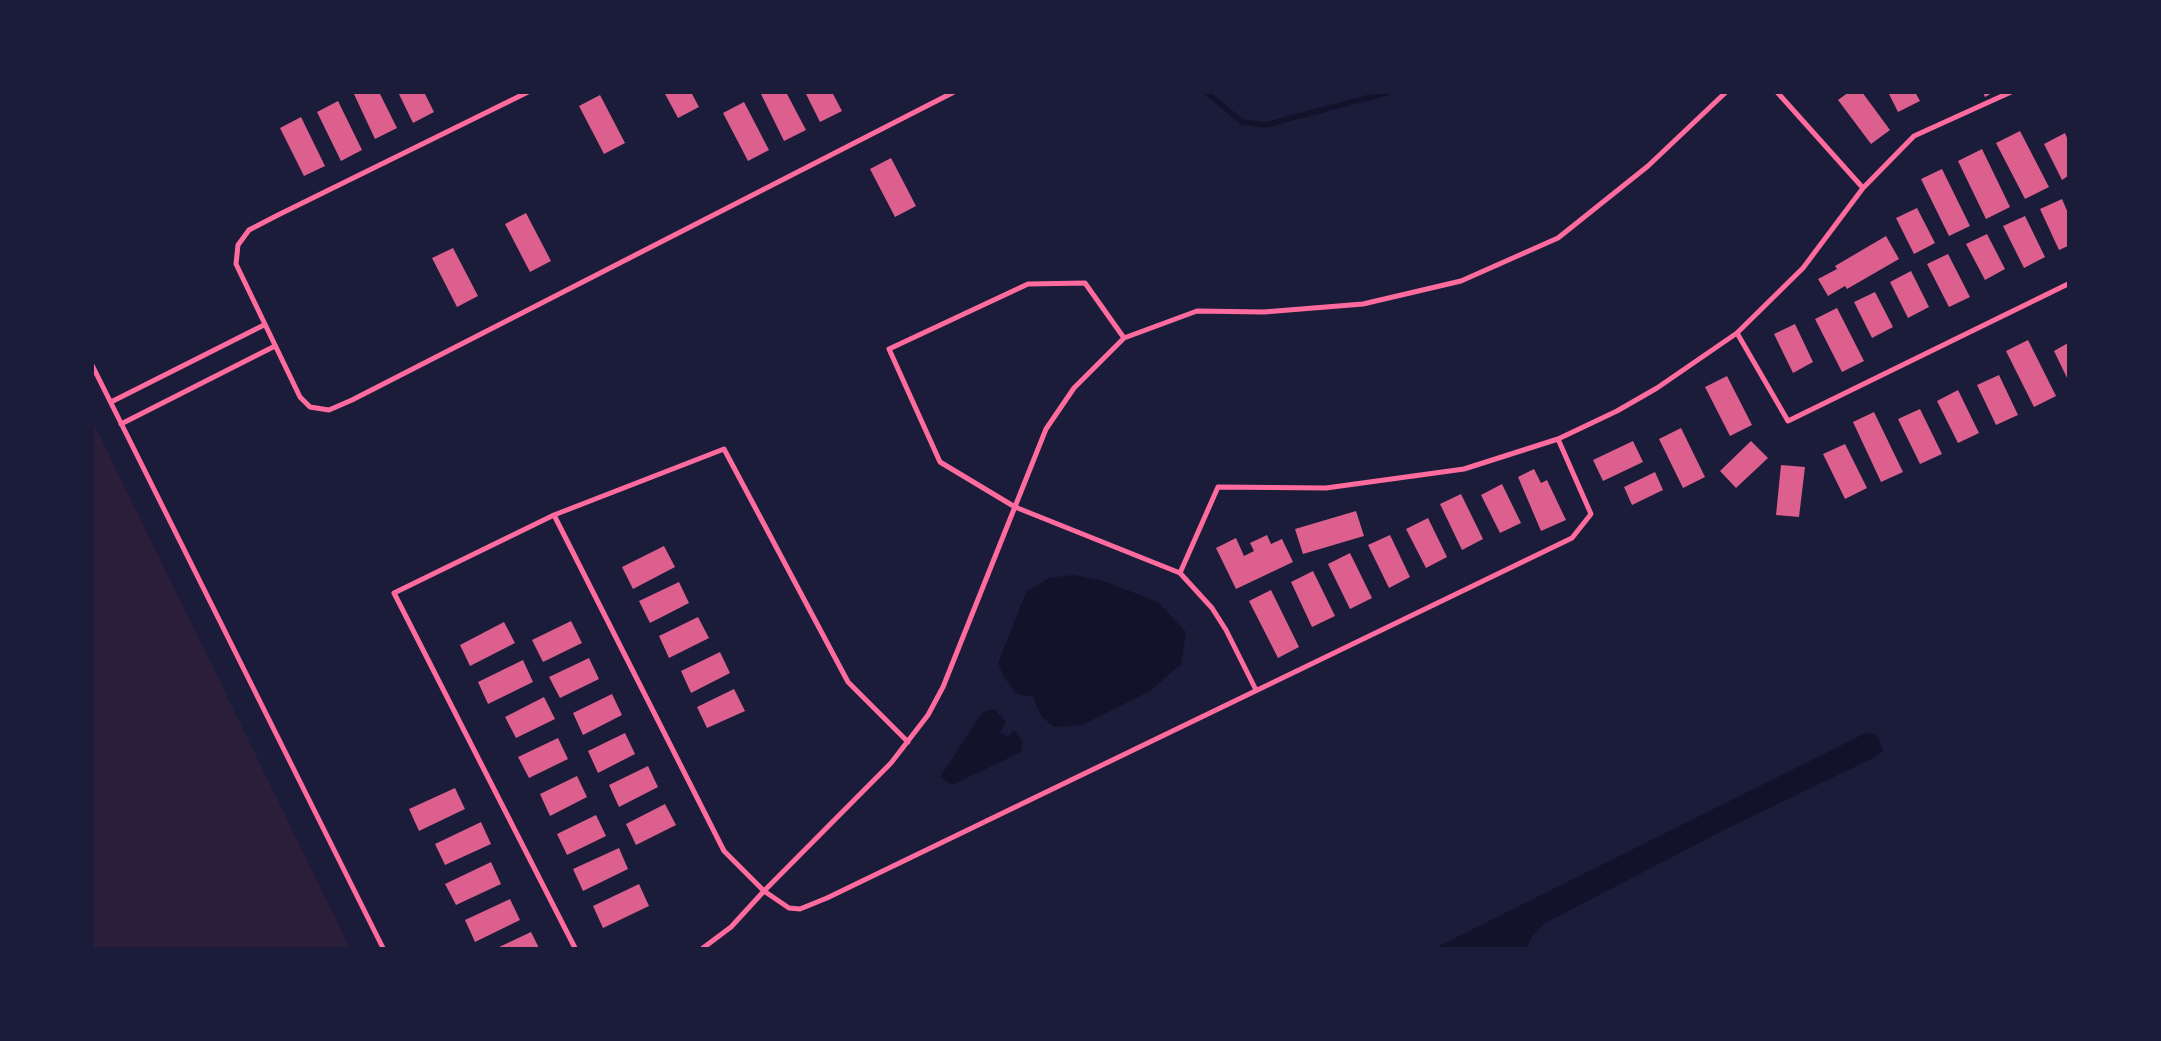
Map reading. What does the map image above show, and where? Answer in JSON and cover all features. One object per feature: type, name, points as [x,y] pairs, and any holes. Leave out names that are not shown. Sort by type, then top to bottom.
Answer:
[{"type":"street","points":[[528,92],[249,230],[238,245],[236,264],[300,397],[310,407],[329,410],[943,95],[954,92]]},
{"type":"street","points":[[703,948],[731,927],[891,762],[928,715],[943,687],[1046,428],[1074,388],[1124,338],[1197,311],[1264,312],[1363,304],[1461,281],[1558,238],[1648,166],[1726,92]]},
{"type":"street","points":[[1777,92],[1863,188]]},
{"type":"street","points":[[1180,572],[1218,488],[1326,488],[1464,468],[1558,439],[1617,411],[1657,388],[1737,333],[1803,268],[1863,188],[1914,136],[2011,92]]},
{"type":"street","points":[[1124,338],[1085,283],[1028,284],[889,350],[940,462],[1015,507],[1180,572],[1212,608],[1226,630],[1256,690]]},
{"type":"street","points":[[1737,333],[1788,421],[2068,284]]},
{"type":"street","points":[[111,402],[264,325]]},
{"type":"street","points":[[121,424],[275,346]]},
{"type":"street","points":[[92,365],[383,948]]},
{"type":"street","points":[[554,515],[724,851],[764,891],[789,908],[800,909],[808,907],[1572,538],[1591,514],[1558,439]]},
{"type":"street","points":[[575,948],[394,593],[554,515],[724,449],[848,682],[908,742]]},
{"type":"shaded area","points":[[93,422],[350,948],[93,948]]},
{"type":"shaded area","points":[[1073,575],[1103,581],[1158,602],[1186,632],[1181,664],[1150,691],[1082,725],[1054,727],[1041,716],[1033,697],[1017,694],[1004,677],[998,663],[1026,592],[1049,578]]},
{"type":"shaded area","points":[[994,709],[1006,722],[1000,732],[1008,737],[1013,730],[1023,741],[1021,752],[952,785],[940,777],[983,712]]},
{"type":"shaded area","points":[[1874,733],[1880,741],[1883,751],[1875,757],[1724,830],[1545,923],[1533,935],[1526,948],[1435,948],[1863,734]]},
{"type":"building","points":[[353,92],[379,92],[397,128],[375,139]]},
{"type":"building","points":[[398,92],[424,92],[434,112],[413,123]]},
{"type":"building","points":[[664,92],[691,92],[699,107],[678,118]]},
{"type":"building","points":[[760,92],[786,92],[806,130],[784,141]]},
{"type":"building","points":[[805,92],[832,92],[842,111],[820,122]]},
{"type":"building","points":[[1849,92],[1862,92],[1890,130],[1871,144],[1838,100]]},
{"type":"building","points":[[1888,92],[1915,92],[1920,101],[1898,112]]},
{"type":"building","points":[[1983,92],[1994,92],[1985,97]]},
{"type":"building","points":[[600,95],[625,143],[604,154],[579,106]]},
{"type":"building","points":[[338,101],[362,150],[341,161],[317,112]]},
{"type":"building","points":[[744,102],[769,150],[748,161],[723,113]]},
{"type":"building","points":[[301,117],[325,166],[304,176],[280,128]]},
{"type":"building","points":[[2020,131],[2049,187],[2025,199],[1996,143]]},
{"type":"building","points":[[2065,133],[2068,140],[2068,176],[2062,180],[2044,144]]},
{"type":"building","points":[[1982,149],[2010,207],[1986,219],[1958,161]]},
{"type":"building","points":[[891,158],[916,206],[895,217],[870,169]]},
{"type":"building","points":[[1942,169],[1970,226],[1949,236],[1921,179]]},
{"type":"building","points":[[2062,199],[2068,213],[2068,246],[2059,250],[2040,209]]},
{"type":"building","points":[[1917,208],[1935,243],[1914,254],[1896,218]]},
{"type":"building","points":[[526,213],[551,261],[530,272],[505,224]]},
{"type":"building","points":[[2025,216],[2045,257],[2024,268],[2003,226]]},
{"type":"building","points":[[1987,234],[2005,269],[1985,280],[1966,244]]},
{"type":"building","points":[[1886,236],[1899,259],[1847,289],[1845,286],[1828,296],[1818,279],[1837,269],[1835,266]]},
{"type":"building","points":[[453,248],[478,296],[457,307],[432,258]]},
{"type":"building","points":[[1948,254],[1970,297],[1949,307],[1927,264]]},
{"type":"building","points":[[1911,271],[1929,307],[1908,318],[1890,282]]},
{"type":"building","points":[[1875,292],[1893,327],[1872,338],[1854,302]]},
{"type":"building","points":[[1837,308],[1864,361],[1842,372],[1815,319]]},
{"type":"building","points":[[1795,324],[1813,362],[1793,373],[1774,334]]},
{"type":"building","points":[[2028,340],[2056,396],[2034,407],[2006,351]]},
{"type":"building","points":[[2068,343],[2068,380],[2054,351]]},
{"type":"building","points":[[1999,375],[2018,415],[1996,425],[1977,385]]},
{"type":"building","points":[[1727,376],[1752,425],[1730,436],[1705,387]]},
{"type":"building","points":[[1958,390],[1979,433],[1958,443],[1937,401]]},
{"type":"building","points":[[1920,409],[1942,454],[1920,464],[1898,419]]},
{"type":"building","points":[[1874,412],[1903,472],[1881,482],[1853,422]]},
{"type":"building","points":[[1681,428],[1705,477],[1683,488],[1659,439]]},
{"type":"building","points":[[1633,441],[1643,462],[1603,481],[1593,460]]},
{"type":"building","points":[[1751,441],[1768,458],[1736,488],[1720,471]]},
{"type":"building","points":[[1845,444],[1867,488],[1845,499],[1823,454]]},
{"type":"building","points":[[1781,465],[1805,467],[1799,517],[1776,515]]},
{"type":"building","points":[[1534,469],[1541,483],[1547,480],[1566,520],[1541,531],[1518,477]]},
{"type":"building","points":[[1655,472],[1663,490],[1632,505],[1624,487]]},
{"type":"building","points":[[1502,484],[1521,523],[1500,533],[1481,495]]},
{"type":"building","points":[[1461,494],[1483,539],[1462,550],[1440,504]]},
{"type":"building","points":[[1356,511],[1364,536],[1303,554],[1295,529]]},
{"type":"building","points":[[1428,518],[1447,557],[1426,568],[1406,529]]},
{"type":"building","points":[[1267,535],[1271,544],[1282,539],[1293,562],[1236,589],[1216,548],[1236,538],[1244,556],[1254,551],[1250,543]]},
{"type":"building","points":[[1390,535],[1410,577],[1389,588],[1368,545]]},
{"type":"building","points":[[664,546],[675,567],[633,589],[622,567]]},
{"type":"building","points":[[1350,553],[1372,598],[1350,609],[1328,564]]},
{"type":"building","points":[[1313,571],[1335,616],[1312,627],[1291,582]]},
{"type":"building","points":[[679,582],[689,603],[650,623],[639,601]]},
{"type":"building","points":[[1271,590],[1299,647],[1278,658],[1249,601]]},
{"type":"building","points":[[698,617],[709,638],[669,658],[659,636]]},
{"type":"building","points":[[571,621],[582,643],[543,662],[532,640]]},
{"type":"building","points":[[504,622],[515,643],[470,666],[460,645]]},
{"type":"building","points":[[720,652],[730,673],[691,693],[681,671]]},
{"type":"building","points":[[589,658],[599,679],[560,698],[549,677]]},
{"type":"building","points":[[523,660],[533,682],[488,704],[478,682]]},
{"type":"building","points":[[734,689],[745,711],[707,728],[697,707]]},
{"type":"building","points":[[612,694],[622,715],[583,735],[573,713]]},
{"type":"building","points":[[544,697],[555,719],[516,738],[505,717]]},
{"type":"building","points":[[625,733],[635,754],[598,773],[588,751]]},
{"type":"building","points":[[558,738],[568,759],[529,778],[518,757]]},
{"type":"building","points":[[648,766],[658,787],[619,807],[609,785]]},
{"type":"building","points":[[577,776],[587,797],[550,816],[540,794]]},
{"type":"building","points":[[455,788],[465,809],[419,831],[409,809]]},
{"type":"building","points":[[665,804],[676,825],[636,845],[626,824]]},
{"type":"building","points":[[596,815],[606,836],[567,855],[557,834]]},
{"type":"building","points":[[481,822],[491,844],[445,865],[435,844]]},
{"type":"building","points":[[619,848],[628,869],[583,891],[573,869]]},
{"type":"building","points":[[491,862],[501,884],[456,905],[445,884]]},
{"type":"building","points":[[639,884],[649,906],[603,928],[593,906]]},
{"type":"building","points":[[510,899],[520,920],[475,942],[465,920]]},
{"type":"building","points":[[531,932],[539,948],[497,948]]},
{"type":"waterway","points":[[1206,92],[1242,122],[1265,125],[1390,92]]}]
